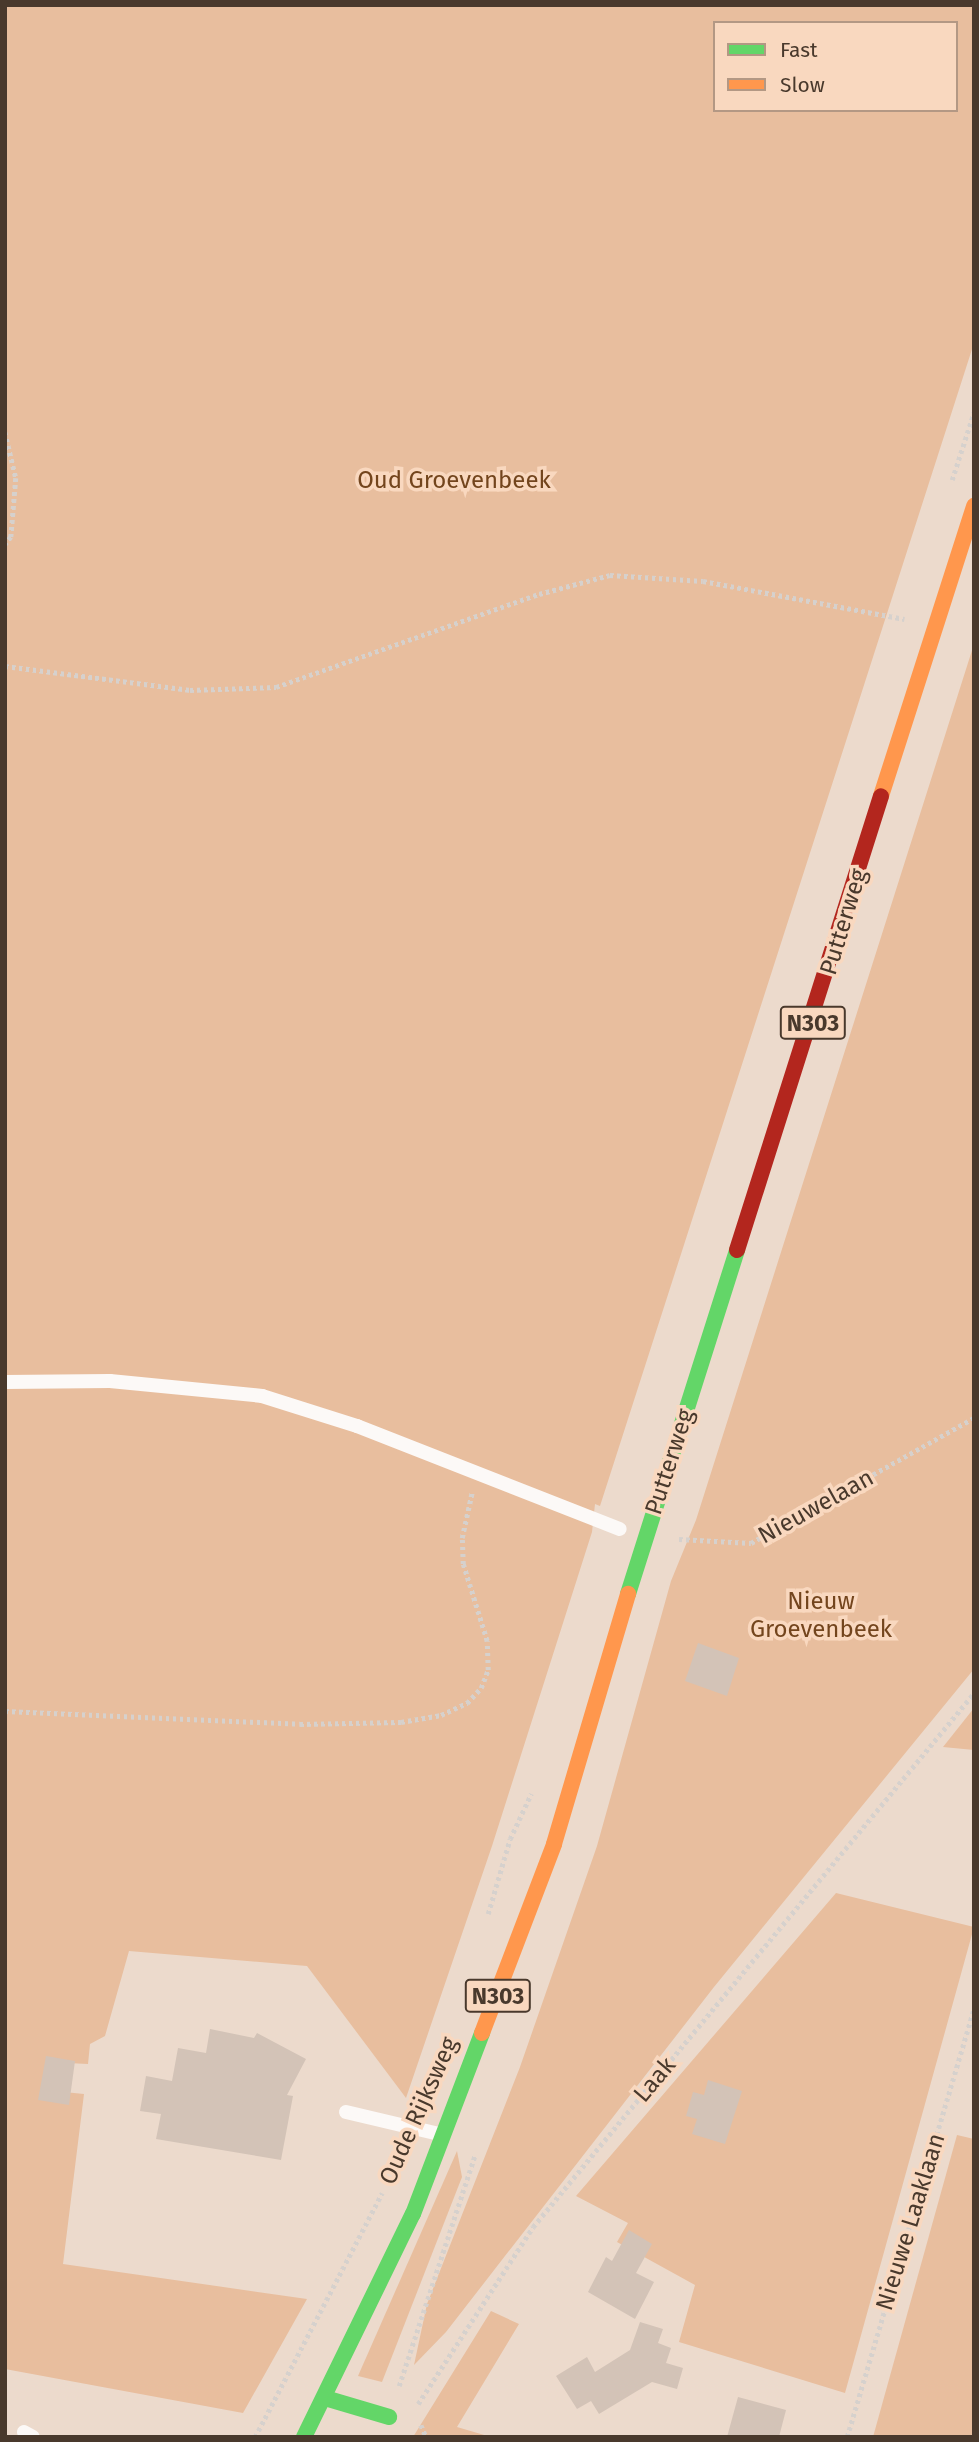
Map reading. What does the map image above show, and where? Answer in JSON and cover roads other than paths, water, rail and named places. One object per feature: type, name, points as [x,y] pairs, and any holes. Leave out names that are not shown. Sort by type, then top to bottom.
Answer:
[{"type":"main road","name":"Putterweg","points":[[645,1537],[974,506]]},
{"type":"main road","name":"Oude Rijksweg","points":[[304,2437],[413,2214],[444,2135],[554,1844],[645,1537]]},
{"type":"main road","points":[[325,2398],[389,2417]]},
{"type":"lane","points":[[5,1382],[110,1381],[262,1396],[479,1472],[620,1529]]},
{"type":"lane","points":[[346,2112],[444,2135]]},
{"type":"park label","name":"Oud Groevenbeek","points":[[454,481]]},
{"type":"park label","name":"Nieuw Groevenbeek","points":[[821,1616]]}]
